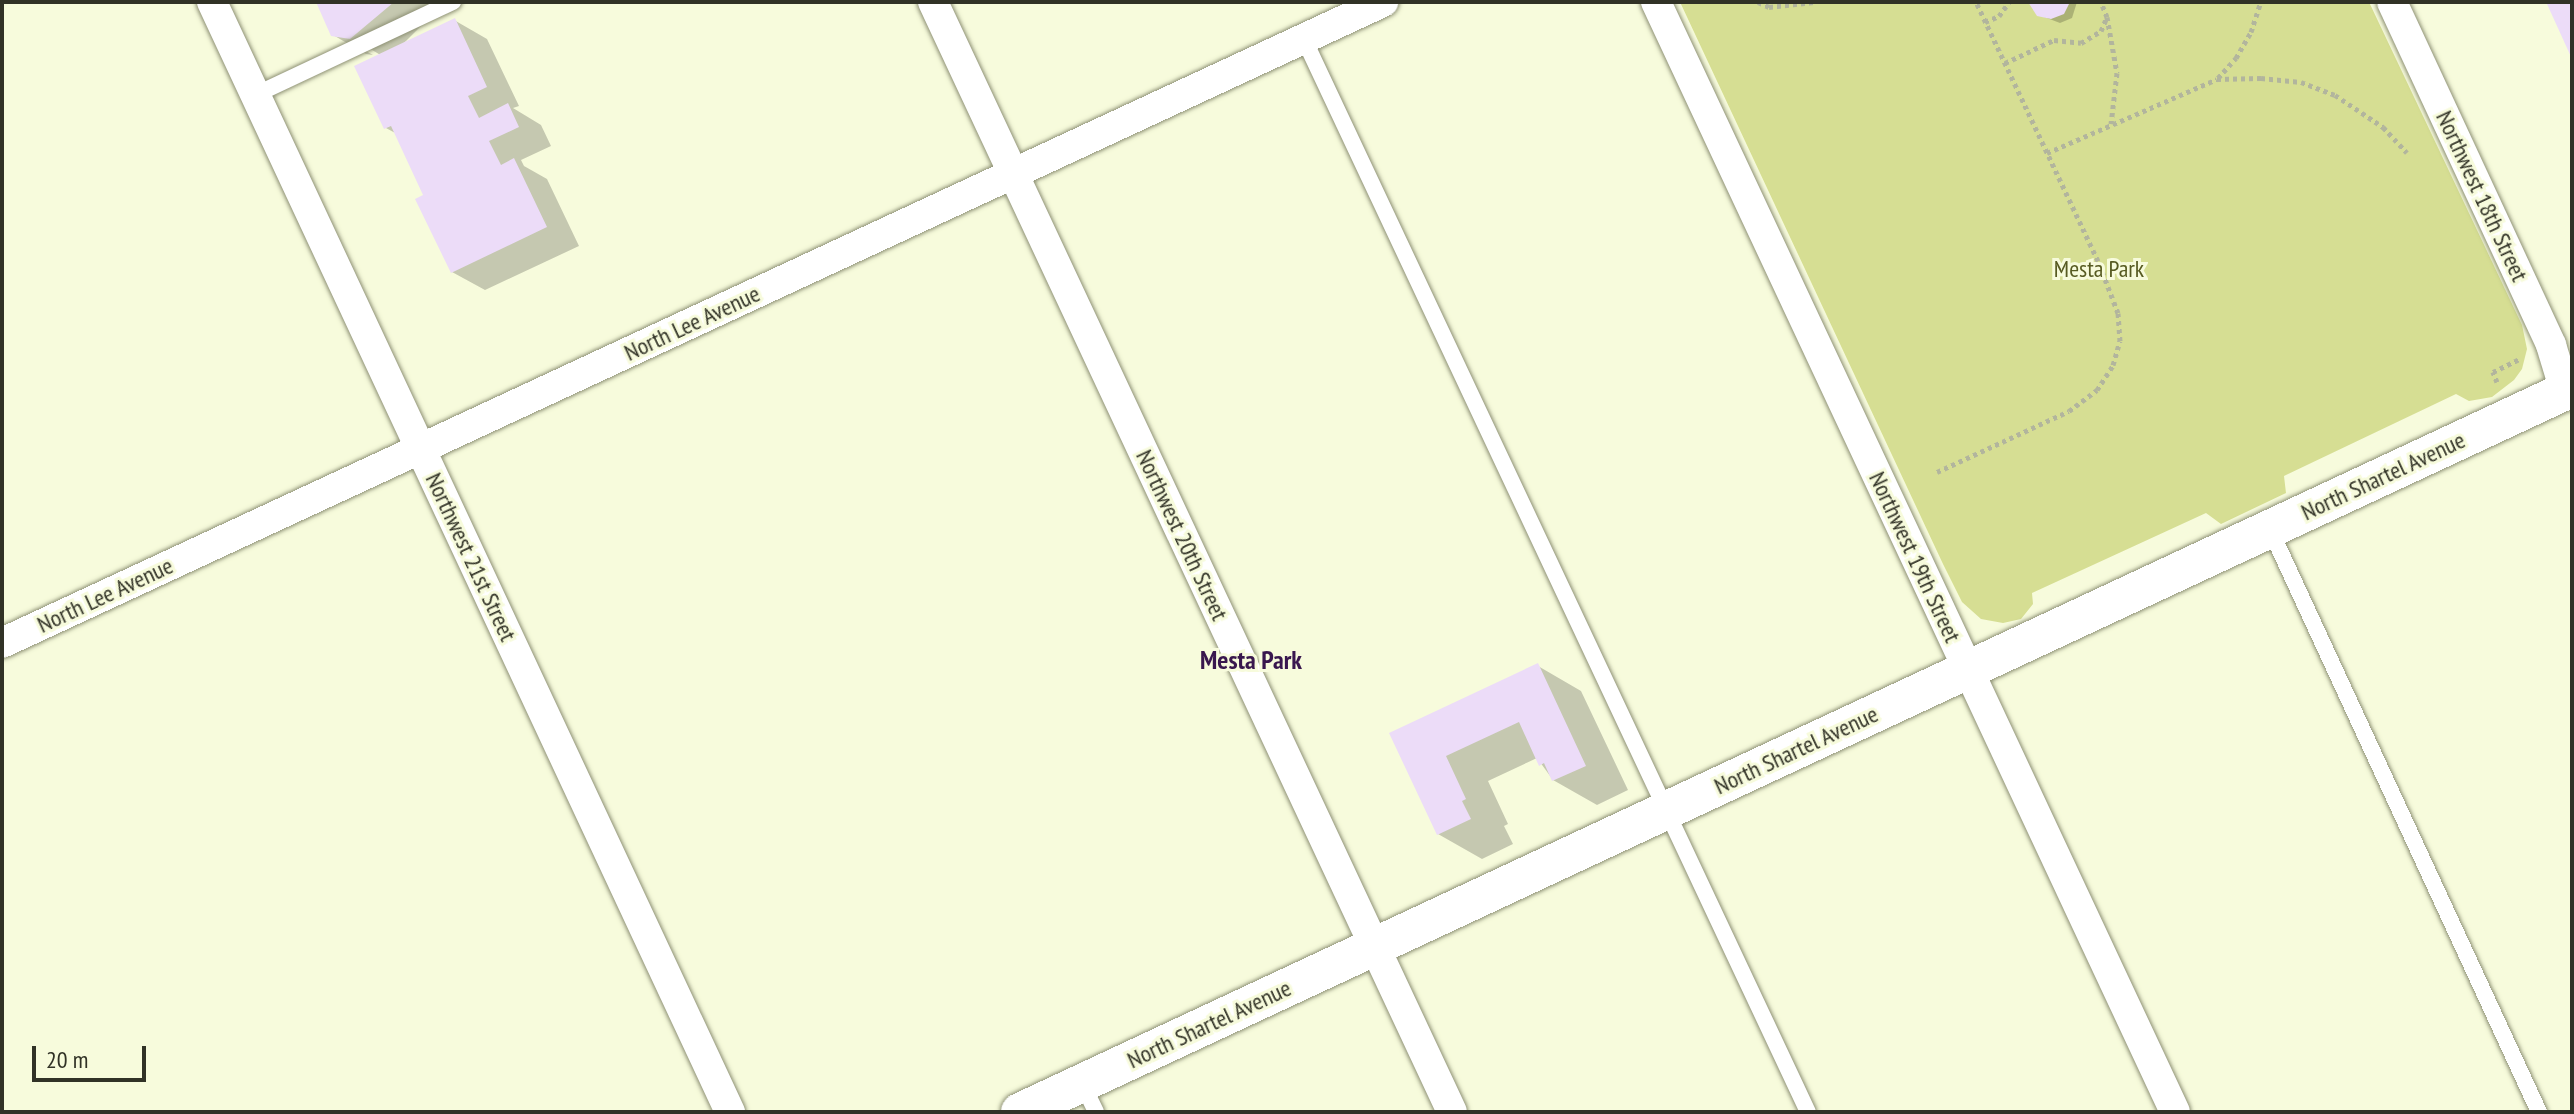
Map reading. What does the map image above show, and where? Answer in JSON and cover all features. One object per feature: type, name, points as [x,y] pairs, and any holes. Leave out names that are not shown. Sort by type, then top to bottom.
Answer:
[{"type":"street","name":"Northwest 21st Street","points":[[212,2],[730,1112]]},
{"type":"street","name":"Northwest 20th Street","points":[[933,2],[1452,1112]]},
{"type":"street","name":"North Lee Avenue","points":[[2,643],[1383,2]]},
{"type":"street","name":"Northwest 19th Street","points":[[1656,2],[2175,1112]]},
{"type":"street","name":"Northwest 18th Street","points":[[2392,2],[2551,345],[2570,399]]},
{"type":"street","name":"North Shartel Avenue","points":[[1020,1112],[1089,1098],[1375,947],[2270,529],[2570,399]]},
{"type":"lane","points":[[255,95],[453,2]]},
{"type":"lane","points":[[1304,39],[1808,1112]]},
{"type":"lane","points":[[2270,529],[2539,1112]]},
{"type":"path","points":[[1758,2],[1769,7],[1814,2]]},
{"type":"path","points":[[1937,472],[2069,411],[2097,390],[2113,365],[2120,341],[2118,313],[2098,261],[1976,2]]},
{"type":"path","points":[[1985,22],[1999,16],[2009,2]]},
{"type":"path","points":[[2101,2],[2107,17],[2117,73],[2110,125]]},
{"type":"path","points":[[2047,153],[2217,79],[2236,58],[2251,32],[2261,2]]},
{"type":"path","points":[[2005,63],[2054,40],[2081,43],[2101,31],[2107,17]]},
{"type":"path","points":[[2217,79],[2301,82],[2335,95],[2383,127],[2407,153]]},
{"type":"path","points":[[2493,372],[2525,357]]},
{"type":"green space","name":"Mesta Park","points":[[1680,2],[2369,2],[2522,325],[2527,349],[2522,369],[2514,380],[2492,397],[2469,401],[2456,394],[2284,476],[2286,493],[2221,524],[2206,513],[2032,593],[2033,604],[2021,619],[2003,623],[1981,619],[1962,602],[1943,564]]},
{"type":"building","points":[[316,2],[394,2],[350,39],[331,36]]},
{"type":"building","points":[[2028,2],[2070,2],[2064,14],[2051,19],[2037,16]]},
{"type":"building","points":[[2572,2],[2572,59],[2547,4]]},
{"type":"building","points":[[455,18],[487,87],[468,96],[479,118],[508,103],[519,127],[489,141],[501,165],[514,158],[547,227],[451,273],[415,199],[423,195],[391,126],[384,129],[354,66]]},
{"type":"building","points":[[1538,663],[1586,766],[1552,781],[1544,763],[1539,766],[1519,722],[1446,756],[1466,799],[1462,801],[1471,819],[1437,835],[1389,733]]},
{"type":"district","name":"Mesta Park","points":[[1251,660]]}]
